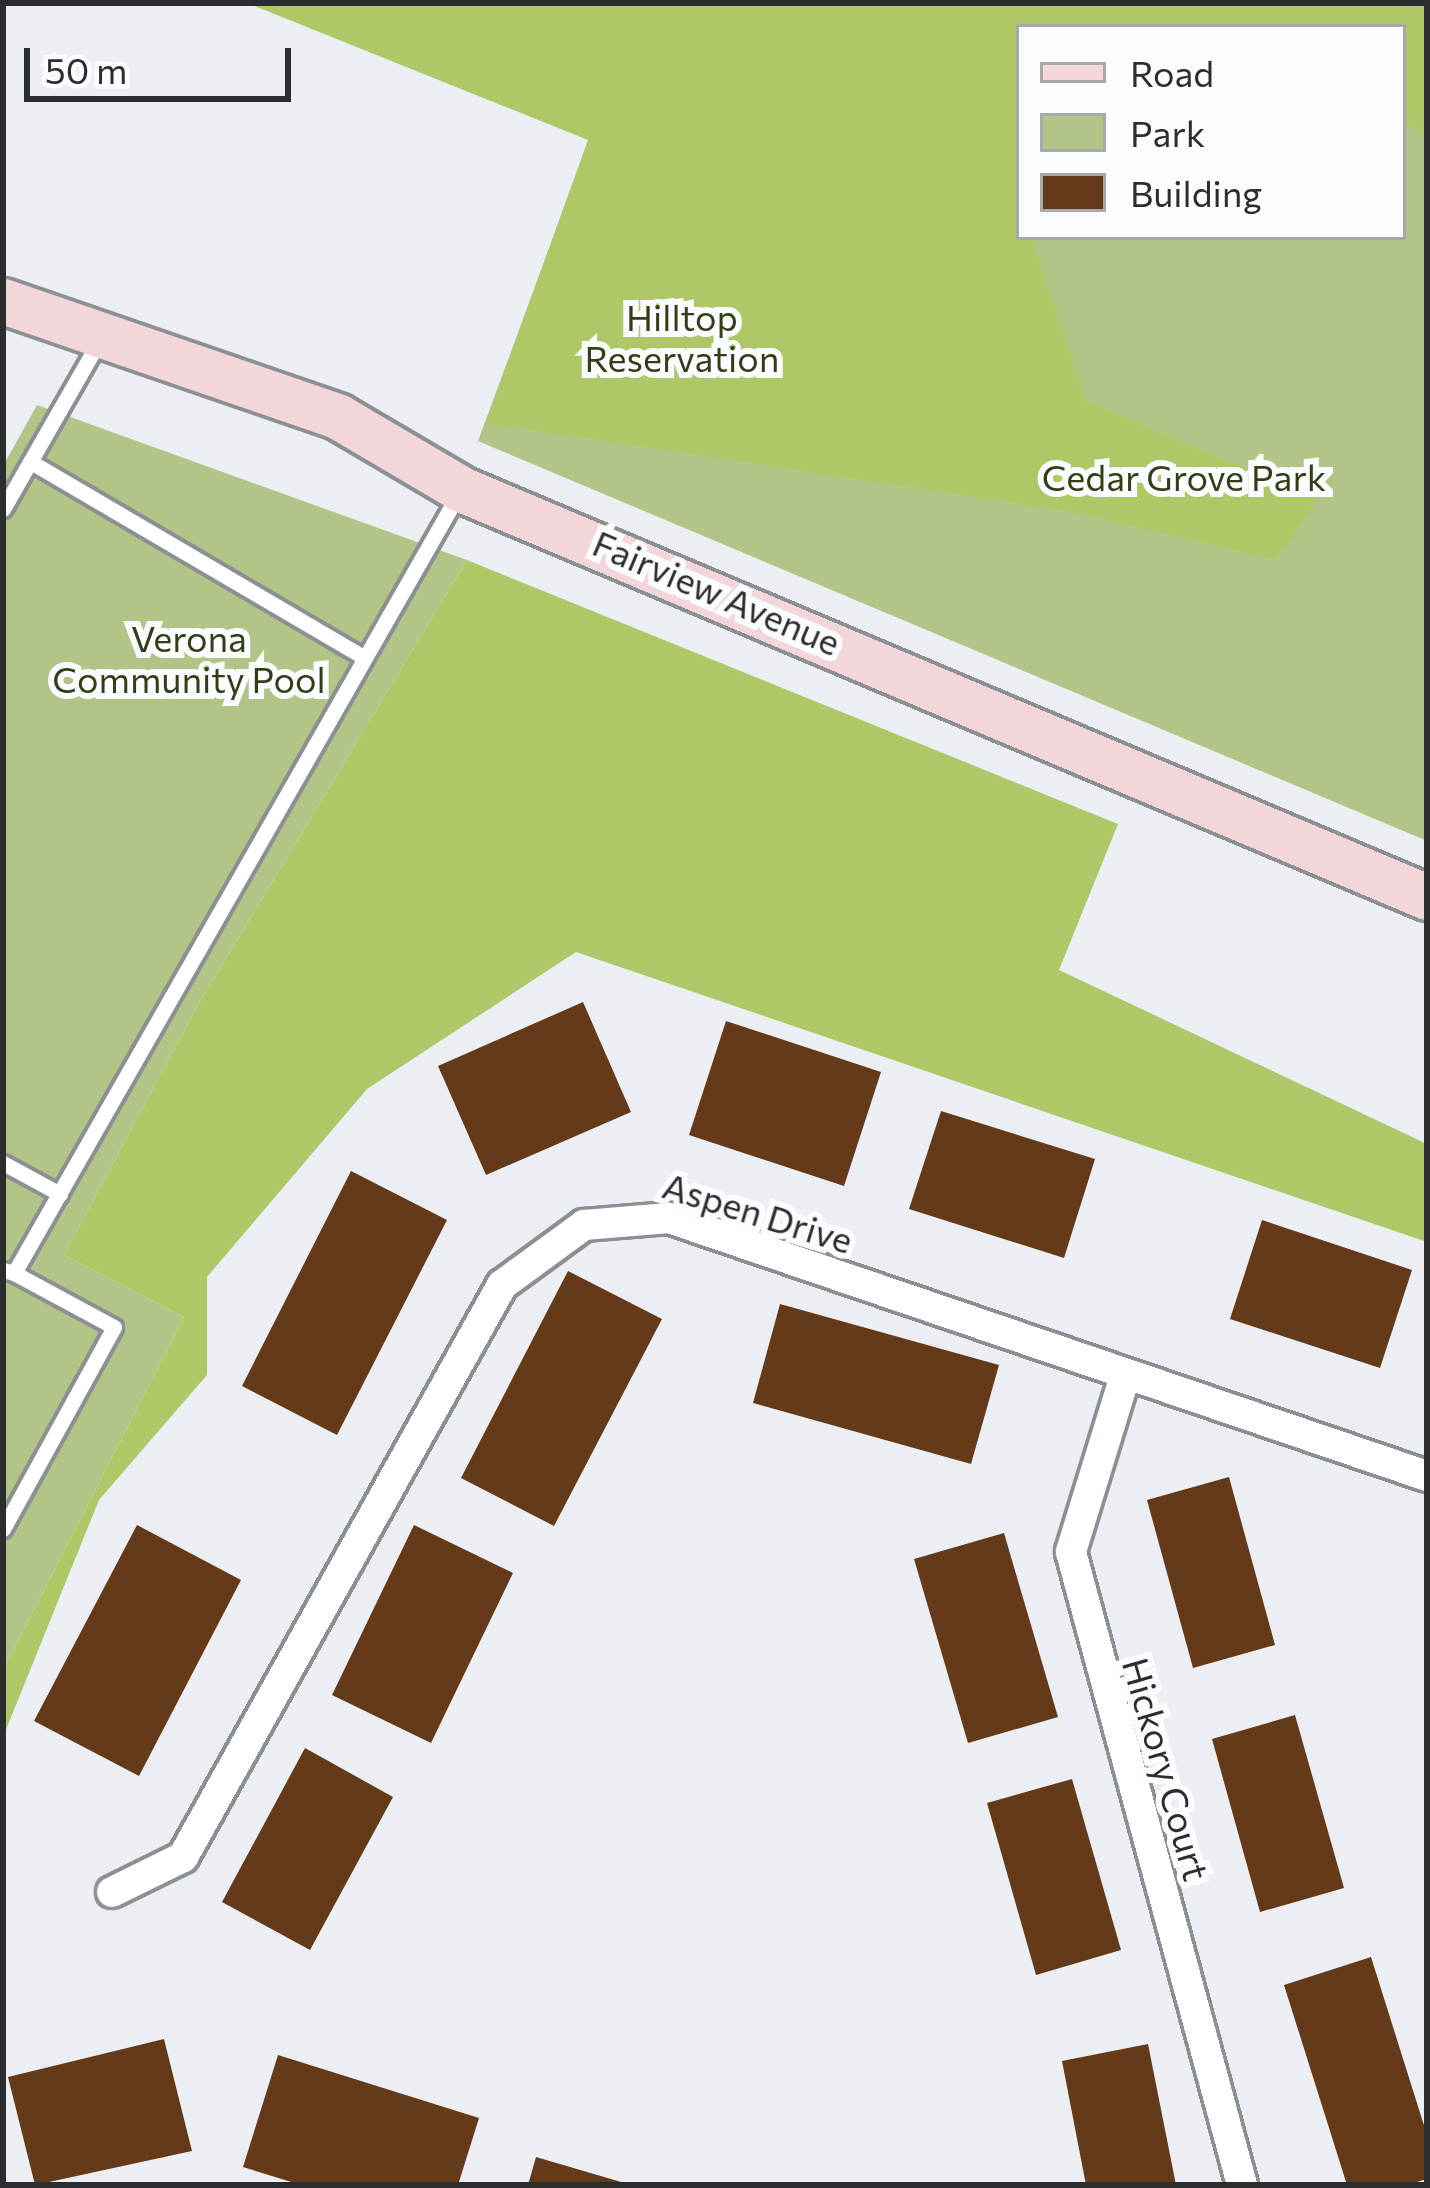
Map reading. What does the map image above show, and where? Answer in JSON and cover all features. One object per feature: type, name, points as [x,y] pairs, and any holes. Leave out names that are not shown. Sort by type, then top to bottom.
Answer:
[{"type":"main road","name":"Fairview Avenue","points":[[3,301],[339,417],[461,489],[1427,897]]},
{"type":"street","name":"Aspen Drive","points":[[112,1892],[182,1857],[502,1285],[561,1235],[612,1218],[669,1218],[1427,1476]]},
{"type":"street","name":"Hickory Court","points":[[1125,1376],[1071,1552],[1242,2185]]},
{"type":"lane","points":[[3,509],[103,335]]},
{"type":"lane","points":[[31,462],[363,657]]},
{"type":"lane","points":[[3,1529],[114,1327],[9,1271],[60,1194],[461,489]]},
{"type":"lane","points":[[3,1163],[60,1194]]},
{"type":"green space","name":"Hilltop Reservation","points":[[247,3],[1427,3],[1427,133],[1406,125],[1406,24],[1016,24],[1016,240],[1032,240],[1087,401],[1318,499],[1276,560],[1067,511],[486,423],[588,140]]},
{"type":"green space","name":"Cedar Grove Park","points":[[382,3],[1427,3],[1427,841],[478,441],[589,140]]},
{"type":"green space","name":"Verona Community Pool","points":[[37,405],[467,560],[199,1003],[64,1255],[184,1317],[3,1670],[3,466]]},
{"type":"green space","points":[[467,560],[1118,824],[1059,970],[1427,1144],[1427,1242],[576,952],[367,1089],[207,1277],[207,1375],[99,1500],[3,1737],[3,1670],[184,1317],[64,1255],[199,1003]]},
{"type":"building","points":[[583,1002],[631,1112],[486,1175],[438,1066]]},
{"type":"building","points":[[726,1021],[881,1072],[844,1186],[689,1135]]},
{"type":"building","points":[[941,1111],[1095,1159],[1064,1258],[909,1209]]},
{"type":"building","points":[[351,1171],[447,1220],[337,1435],[242,1386]]},
{"type":"building","points":[[1262,1220],[1412,1270],[1380,1368],[1230,1319]]},
{"type":"building","points":[[568,1271],[662,1319],[554,1526],[461,1478]]},
{"type":"building","points":[[780,1304],[999,1365],[971,1464],[753,1403]]},
{"type":"building","points":[[1229,1477],[1275,1645],[1193,1668],[1147,1500]]},
{"type":"building","points":[[137,1525],[241,1580],[139,1776],[34,1721]]},
{"type":"building","points":[[414,1525],[513,1573],[431,1743],[332,1695]]},
{"type":"building","points":[[1004,1533],[1058,1717],[968,1743],[914,1559]]},
{"type":"building","points":[[1295,1715],[1344,1888],[1260,1912],[1212,1739]]},
{"type":"building","points":[[305,1748],[393,1797],[310,1950],[222,1902]]},
{"type":"building","points":[[1072,1779],[1121,1950],[1036,1975],[987,1803]]},
{"type":"building","points":[[1371,1957],[1427,2135],[1427,2179],[1407,2185],[1347,2185],[1284,1985]]},
{"type":"building","points":[[164,2039],[192,2151],[35,2185],[8,2077]]},
{"type":"building","points":[[1148,2044],[1176,2185],[1086,2185],[1062,2061]]},
{"type":"building","points":[[278,2055],[479,2118],[458,2185],[301,2185],[243,2167]]},
{"type":"building","points":[[536,2157],[628,2184],[628,2185],[528,2185]]}]
